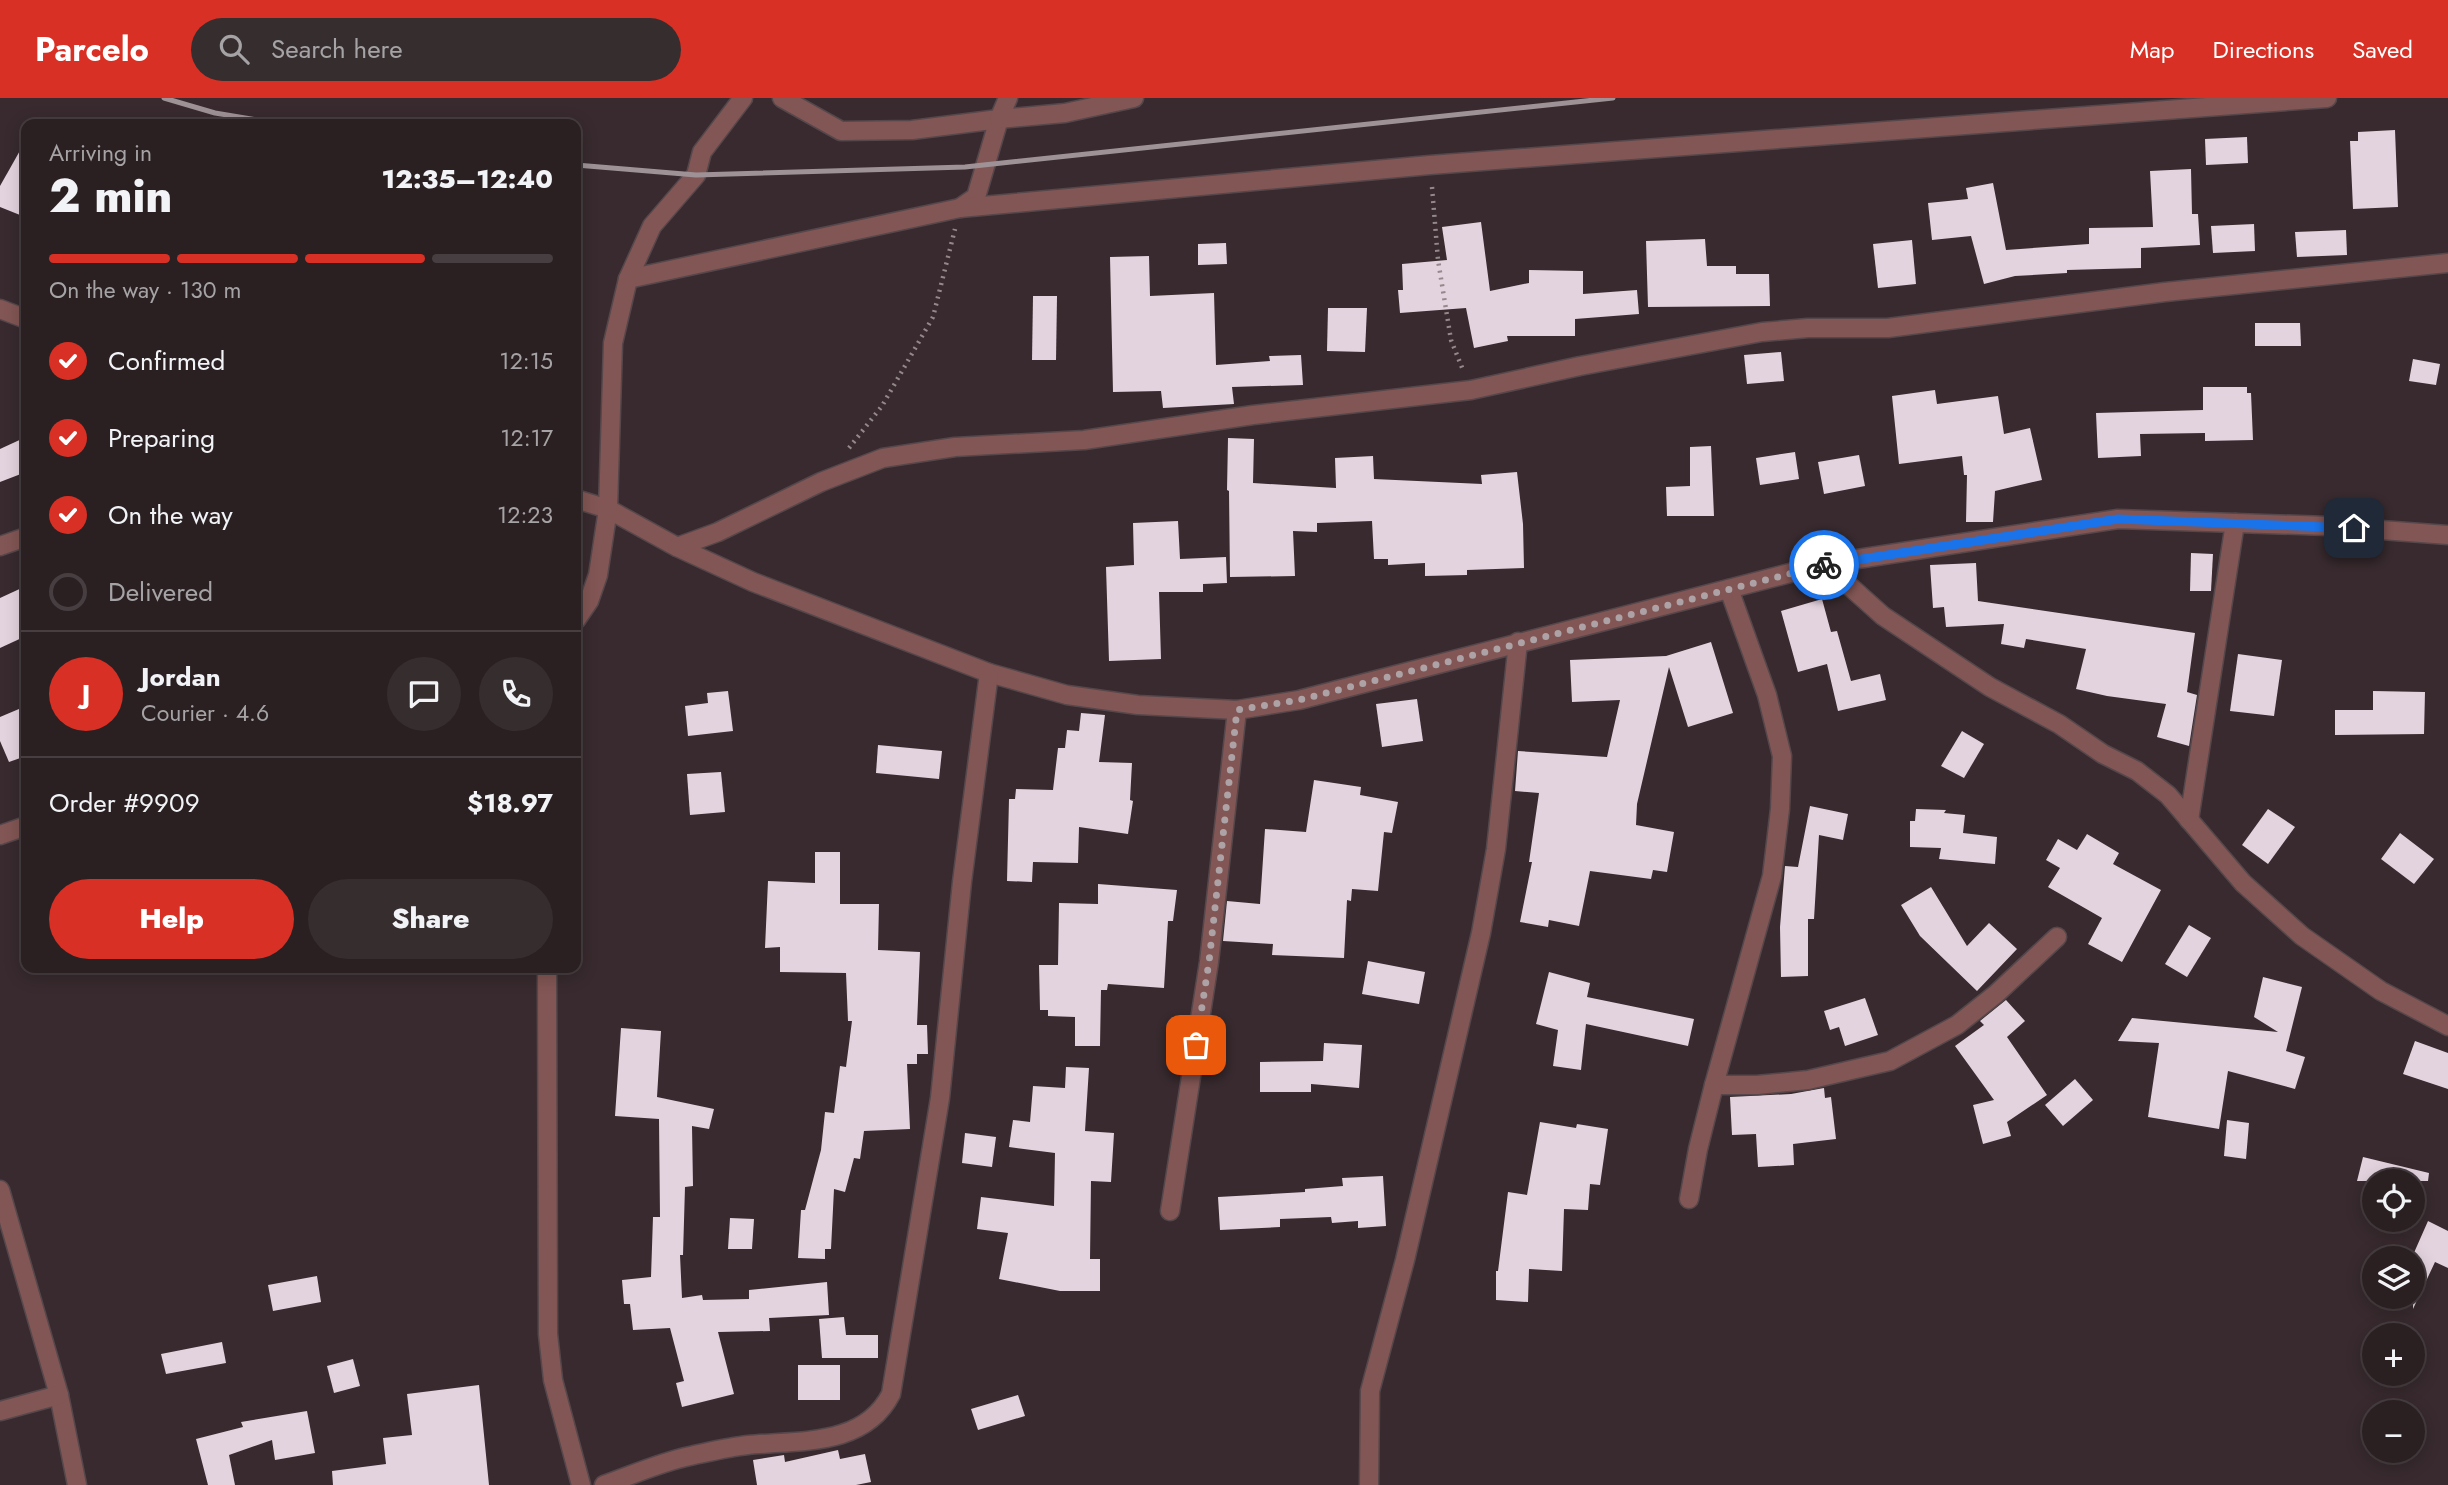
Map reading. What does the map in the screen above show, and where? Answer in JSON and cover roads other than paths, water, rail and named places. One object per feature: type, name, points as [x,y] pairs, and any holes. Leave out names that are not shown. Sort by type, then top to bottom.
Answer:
[{"type":"street","points":[[581,613],[589,601],[598,575],[608,509],[613,342],[628,279],[652,226],[696,176],[702,152],[743,98]]},
{"type":"street","points":[[782,98],[841,131],[871,132],[1065,113],[1134,98]]},
{"type":"street","points":[[960,208],[976,197],[999,119],[1008,98]]},
{"type":"street","points":[[628,279],[960,208],[1430,165],[2327,98]]},
{"type":"street","points":[[677,547],[718,532],[821,482],[883,458],[955,447],[1084,440],[1253,415],[1471,390],[1580,366],[1762,332],[1808,328],[1888,328],[2165,292],[2448,263]]},
{"type":"street","points":[[0,309],[21,317]]},
{"type":"street","points":[[581,501],[608,509],[677,547],[753,582],[989,673],[1091,699],[1138,705],[1237,710],[1299,700],[1825,564],[2118,519],[2328,526],[2448,535]]},
{"type":"street","points":[[2189,820],[2235,523]]},
{"type":"street","points":[[0,546],[21,539]]},
{"type":"street","points":[[1825,564],[1883,616],[1990,687],[2059,724],[2103,754],[2137,771],[2168,795],[2243,883],[2302,936],[2381,991],[2448,1026]]},
{"type":"street","points":[[1689,1199],[1714,1085],[1772,876],[1780,809],[1782,756],[1767,695],[1729,589]]},
{"type":"street","points":[[1369,1485],[1370,1391],[1405,1260],[1481,933],[1496,849],[1518,642]]},
{"type":"street","points":[[604,1485],[687,1457],[744,1446],[815,1440],[845,1434],[869,1422],[883,1409],[891,1394],[940,1098],[962,882],[989,673]]},
{"type":"street","points":[[1170,1211],[1209,962],[1237,710]]},
{"type":"street","points":[[0,835],[21,828]]},
{"type":"street","points":[[1714,1085],[1757,1085],[1808,1080],[1890,1061],[1957,1025],[1996,994],[2057,937]]},
{"type":"street","points":[[547,973],[548,1334],[553,1380],[581,1485]]},
{"type":"street","points":[[0,1190],[59,1395],[77,1485]]},
{"type":"street","points":[[0,1411],[59,1395]]},
{"type":"railway","points":[[164,98],[215,113],[251,119]]},
{"type":"railway","points":[[581,165],[696,175],[965,167],[1613,98]]}]
